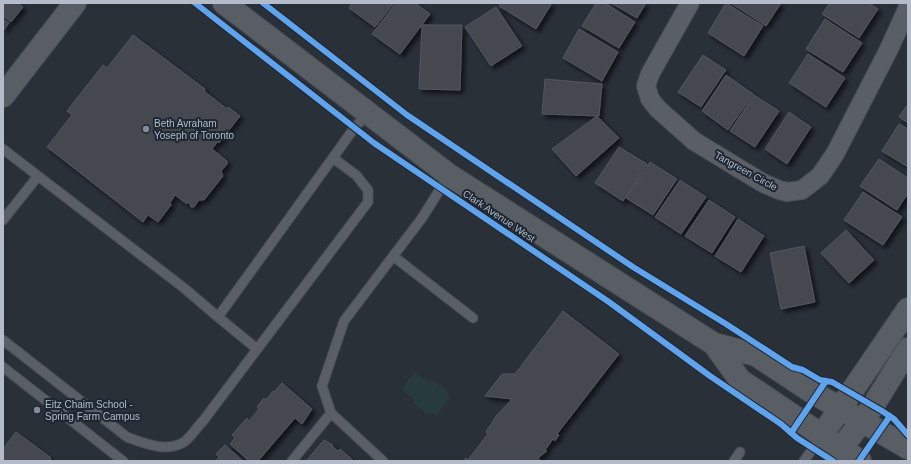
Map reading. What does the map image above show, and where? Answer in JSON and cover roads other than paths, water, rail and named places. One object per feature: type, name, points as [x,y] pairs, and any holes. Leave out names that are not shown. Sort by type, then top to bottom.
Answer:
[{"type":"street","points":[[3,96],[75,3]]},
{"type":"street","name":"Clark Avenue West","points":[[224,3],[449,176],[714,344],[756,355],[812,392],[842,408],[908,448]]},
{"type":"street","name":"Tangreen Circle","points":[[690,3],[650,74],[646,86],[650,99],[658,109],[694,141],[763,183],[788,192],[802,190],[820,176],[835,154],[889,49],[908,7]]},
{"type":"street","points":[[822,435],[842,408],[908,309]]},
{"type":"street","name":"Clark Avenue West","points":[[714,344],[740,380],[822,435],[837,455],[860,461]]},
{"type":"street","points":[[837,455],[862,421],[908,349]]},
{"type":"lane","points":[[218,317],[333,158],[368,113]]},
{"type":"lane","points":[[3,149],[184,288],[257,349]]},
{"type":"lane","points":[[3,340],[127,437],[150,445],[168,446],[183,442],[203,421],[368,202],[368,190],[356,174],[333,158]]},
{"type":"lane","points":[[3,220],[38,176]]},
{"type":"lane","points":[[383,461],[331,413],[322,386],[344,321],[422,218],[449,176]]},
{"type":"lane","points":[[393,256],[473,318]]},
{"type":"lane","points":[[3,367],[123,461]]},
{"type":"lane","points":[[292,461],[331,413]]},
{"type":"lane","points":[[804,461],[822,435]]},
{"type":"lane","points":[[734,461],[740,452]]},
{"type":"place","name":"Beth Avraham Yoseph of Toronto","points":[[146,129]]},
{"type":"place","name":"Eitz Chaim School - Spring Farm Campus","points":[[37,410]]}]
